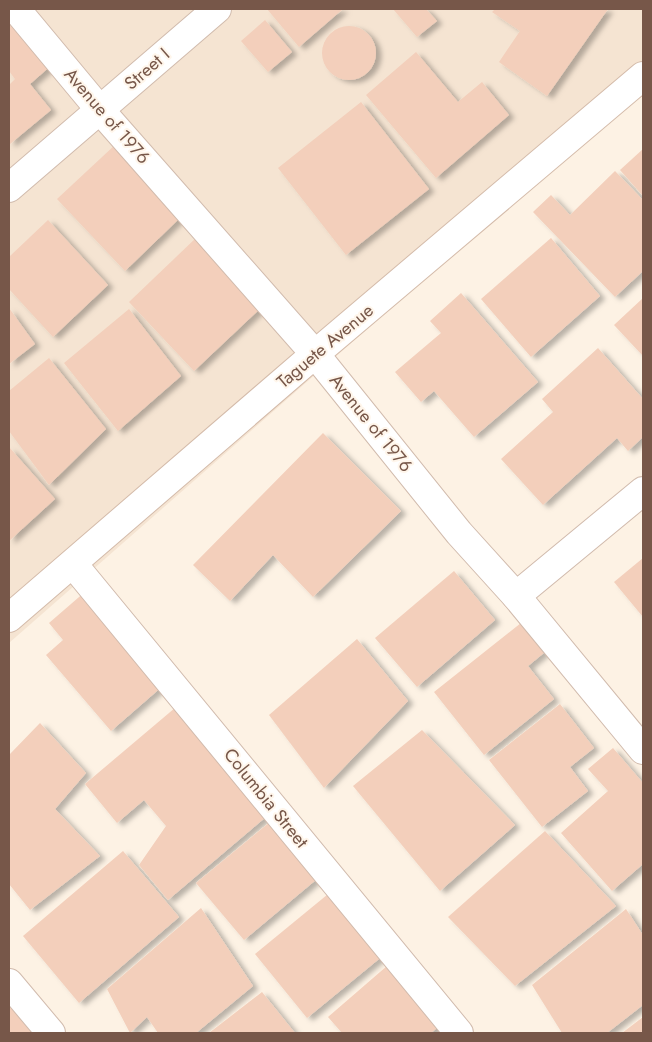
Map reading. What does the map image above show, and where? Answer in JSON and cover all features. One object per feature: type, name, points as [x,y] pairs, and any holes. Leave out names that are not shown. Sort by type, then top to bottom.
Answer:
[{"type":"street","name":"Avenue of 1976","points":[[16,9],[100,110],[315,354],[459,534],[516,596],[643,750]]},
{"type":"street","name":"Street I","points":[[9,188],[218,9]]},
{"type":"street","name":"Taguete Avenue","points":[[9,618],[315,354],[643,76]]},
{"type":"street","points":[[516,596],[643,491]]},
{"type":"street","name":"Columbia Street","points":[[73,564],[459,1033]]},
{"type":"street","points":[[9,983],[51,1033]]},
{"type":"shaded area","points":[[9,9],[643,9],[643,87],[9,643]]},
{"type":"building","points":[[9,9],[54,63],[30,84],[51,110],[10,144],[9,85],[15,79],[9,71]]},
{"type":"building","points":[[267,9],[343,9],[299,47]]},
{"type":"building","points":[[393,9],[426,9],[437,21],[417,37]]},
{"type":"building","points":[[495,9],[608,9],[547,96],[499,62],[520,31],[492,12]]},
{"type":"building","points":[[265,20],[292,52],[268,72],[241,41]]},
{"type":"building","points":[[349,26],[359,28],[368,34],[374,43],[376,53],[374,63],[368,72],[359,78],[349,80],[339,78],[330,72],[324,63],[322,53],[324,43],[330,34],[339,28]]},
{"type":"building","points":[[416,52],[458,102],[482,82],[509,115],[436,178],[366,95]]},
{"type":"building","points":[[361,102],[429,189],[346,255],[278,168]]},
{"type":"building","points":[[116,144],[183,215],[125,271],[57,199]]},
{"type":"building","points":[[643,149],[643,196],[620,170]]},
{"type":"building","points":[[615,171],[643,200],[643,271],[615,297],[533,212],[551,195],[570,215]]},
{"type":"building","points":[[48,220],[108,285],[53,337],[9,289],[9,257]]},
{"type":"building","points":[[198,236],[263,306],[194,371],[129,302]]},
{"type":"building","points":[[551,238],[600,296],[531,357],[481,299]]},
{"type":"building","points":[[461,293],[538,382],[474,437],[434,391],[421,402],[395,372],[441,333],[430,321]]},
{"type":"building","points":[[643,298],[643,356],[614,325]]},
{"type":"building","points":[[9,308],[35,344],[9,364]]},
{"type":"building","points":[[129,309],[181,376],[118,431],[64,363]]},
{"type":"building","points":[[598,348],[643,399],[643,437],[628,451],[617,438],[543,505],[501,459],[553,412],[542,399]]},
{"type":"building","points":[[49,358],[106,429],[49,485],[9,431],[9,391]]},
{"type":"building","points":[[323,433],[401,511],[313,597],[273,555],[230,601],[193,565]]},
{"type":"building","points":[[9,447],[55,499],[9,541]]},
{"type":"building","points":[[643,558],[643,617],[614,582]]},
{"type":"building","points":[[454,571],[495,620],[417,687],[375,638]]},
{"type":"building","points":[[86,591],[165,684],[111,731],[46,655],[63,640],[49,623]]},
{"type":"building","points":[[521,623],[545,652],[528,666],[554,699],[484,755],[434,692]]},
{"type":"building","points":[[357,639],[408,701],[324,788],[269,715]]},
{"type":"building","points":[[182,702],[273,811],[168,900],[139,865],[166,826],[144,800],[117,823],[85,784]]},
{"type":"building","points":[[560,704],[594,748],[570,767],[588,791],[542,827],[489,760]]},
{"type":"building","points":[[40,723],[86,773],[55,809],[100,856],[30,910],[9,884],[9,755]]},
{"type":"building","points":[[422,730],[515,825],[440,891],[353,786]]},
{"type":"building","points":[[613,748],[643,783],[643,864],[612,891],[561,833],[608,791],[588,769]]},
{"type":"building","points":[[270,822],[317,879],[244,940],[196,883]]},
{"type":"building","points":[[545,831],[616,906],[515,986],[448,917]]},
{"type":"building","points":[[123,851],[179,917],[79,1003],[23,936]]},
{"type":"building","points":[[333,890],[385,954],[307,1018],[255,954]]},
{"type":"building","points":[[201,908],[253,986],[196,1033],[158,1033],[147,1017],[130,1033],[107,989]]},
{"type":"building","points":[[626,909],[643,935],[643,1005],[607,1033],[562,1033],[532,985]]},
{"type":"building","points":[[395,959],[446,1020],[431,1033],[342,1033],[328,1017]]},
{"type":"building","points":[[262,992],[295,1033],[209,1033]]},
{"type":"building","points":[[9,996],[42,1033],[9,1033]]},
{"type":"building","points":[[643,1017],[643,1033],[622,1033]]}]
